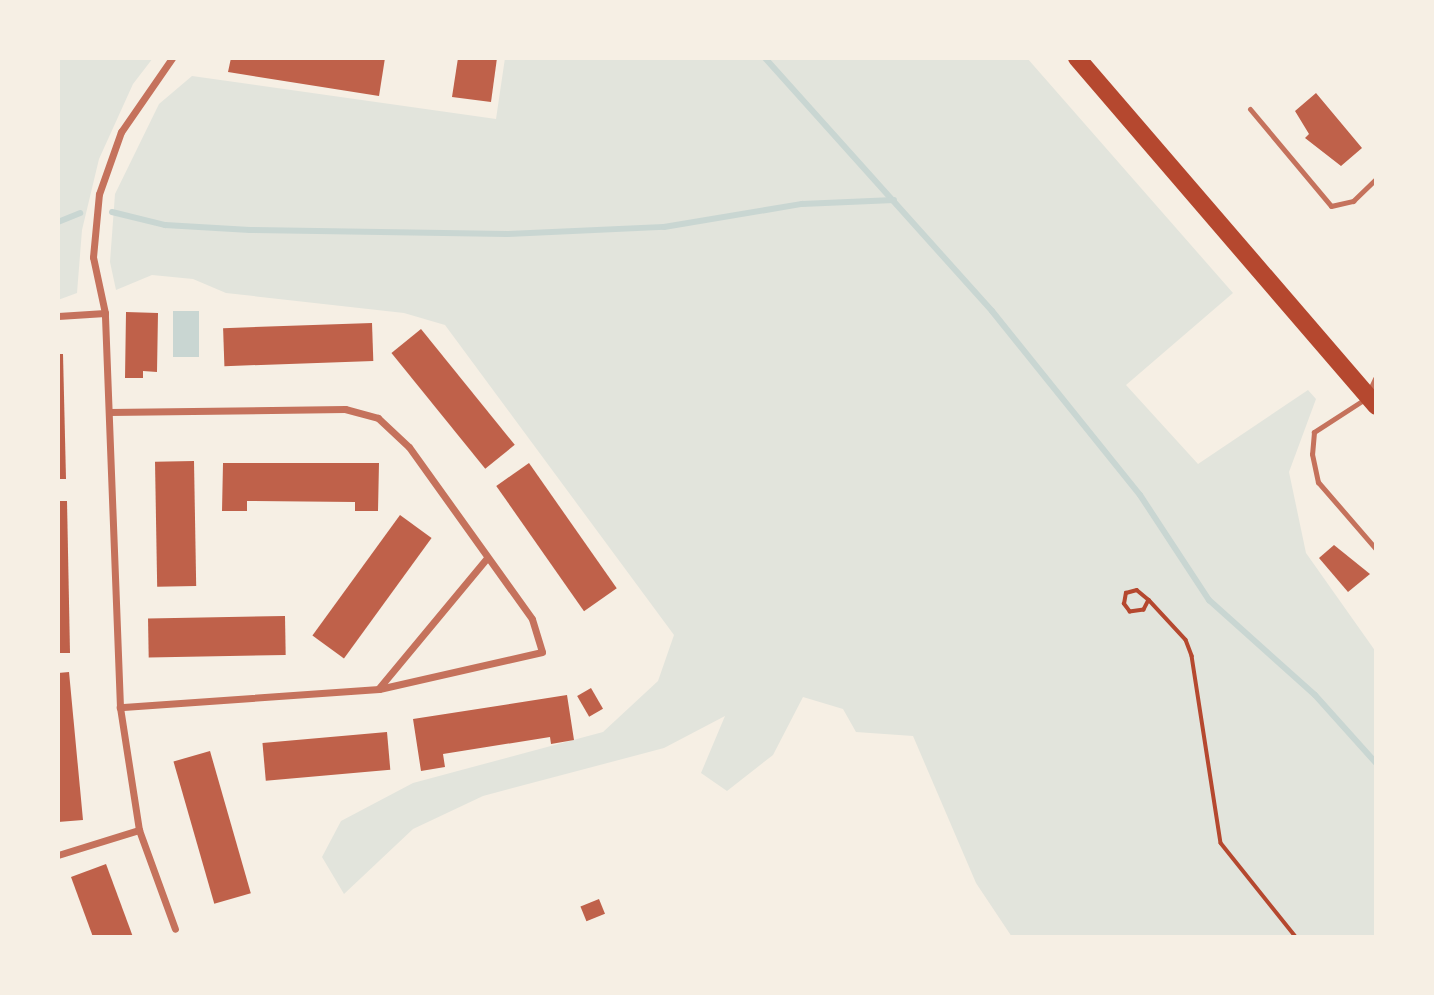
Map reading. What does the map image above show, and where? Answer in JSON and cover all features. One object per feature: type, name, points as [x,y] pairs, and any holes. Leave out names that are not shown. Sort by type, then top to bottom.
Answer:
[{"type":"main road","points":[[1077,58],[1372,401]]},
{"type":"street","points":[[172,58],[121,132],[99,194],[93,257],[105,313],[120,707],[139,830],[176,929]]},
{"type":"street","points":[[58,316],[105,313]]},
{"type":"street","points":[[1372,401],[1376,379]]},
{"type":"street","points":[[110,412],[345,409],[378,418],[409,446],[486,559],[532,619],[542,652],[379,689],[120,707]]},
{"type":"street","points":[[379,689],[486,559]]},
{"type":"street","points":[[58,855],[139,830]]},
{"type":"lane","points":[[1250,109],[1331,206],[1353,201],[1376,179]]},
{"type":"lane","points":[[1372,401],[1314,432],[1312,454],[1318,482],[1376,549]]},
{"type":"path","points":[[1149,600],[1144,610],[1129,612],[1124,604],[1126,593],[1137,590],[1149,600],[1192,656],[1221,843],[1297,937]]},
{"type":"shaded area","points":[[58,58],[153,58],[133,84],[99,159],[82,230],[77,293],[58,300]]},
{"type":"shaded area","points":[[505,58],[1027,58],[1233,293],[1126,385],[1198,464],[1308,390],[1316,399],[1289,472],[1306,553],[1376,652],[1376,937],[1012,937],[976,883],[913,736],[856,732],[843,709],[803,697],[773,755],[727,791],[701,773],[725,716],[664,748],[483,796],[413,829],[344,894],[322,857],[341,821],[413,783],[603,732],[658,681],[674,635],[445,325],[404,313],[226,293],[193,279],[152,275],[116,290],[110,262],[115,194],[159,104],[192,76],[496,119]]},
{"type":"shaded area","points":[[173,311],[199,311],[199,357],[173,357]]},
{"type":"building","points":[[231,58],[385,58],[379,96],[228,72]]},
{"type":"building","points":[[458,58],[497,58],[491,102],[452,97]]},
{"type":"building","points":[[1316,93],[1362,148],[1341,166],[1305,138],[1309,134],[1295,111]]},
{"type":"building","points":[[126,312],[158,313],[157,372],[143,371],[143,378],[125,378]]},
{"type":"building","points":[[372,323],[373,361],[224,366],[223,328]]},
{"type":"building","points":[[421,329],[515,445],[485,469],[391,353]]},
{"type":"building","points":[[58,354],[63,354],[66,479],[58,479]]},
{"type":"building","points":[[194,461],[196,586],[157,587],[155,462]]},
{"type":"building","points":[[223,463],[379,463],[378,511],[355,511],[355,502],[247,501],[247,511],[222,511]]},
{"type":"building","points":[[529,463],[617,588],[584,611],[496,486]]},
{"type":"building","points":[[58,501],[67,501],[70,653],[58,653]]},
{"type":"building","points":[[400,515],[432,538],[344,658],[312,636]]},
{"type":"building","points":[[1334,545],[1370,574],[1348,592],[1319,558]]},
{"type":"building","points":[[285,616],[286,655],[149,657],[148,618]]},
{"type":"building","points":[[69,672],[83,820],[58,822],[58,673]]},
{"type":"building","points":[[591,688],[603,709],[589,717],[577,696]]},
{"type":"building","points":[[567,695],[574,740],[551,744],[550,737],[443,754],[445,767],[421,771],[413,719]]},
{"type":"building","points":[[387,732],[390,770],[266,781],[262,743]]},
{"type":"building","points":[[210,751],[251,893],[214,904],[173,761]]},
{"type":"building","points":[[106,864],[133,937],[93,937],[71,877]]},
{"type":"building","points":[[599,899],[605,914],[586,921],[580,906]]},
{"type":"waterway","points":[[765,58],[992,311],[1140,495],[1209,600],[1315,695],[1376,763]]},
{"type":"waterway","points":[[112,212],[165,225],[250,230],[507,234],[664,227],[802,204],[894,200]]},
{"type":"waterway","points":[[58,222],[80,213]]}]
